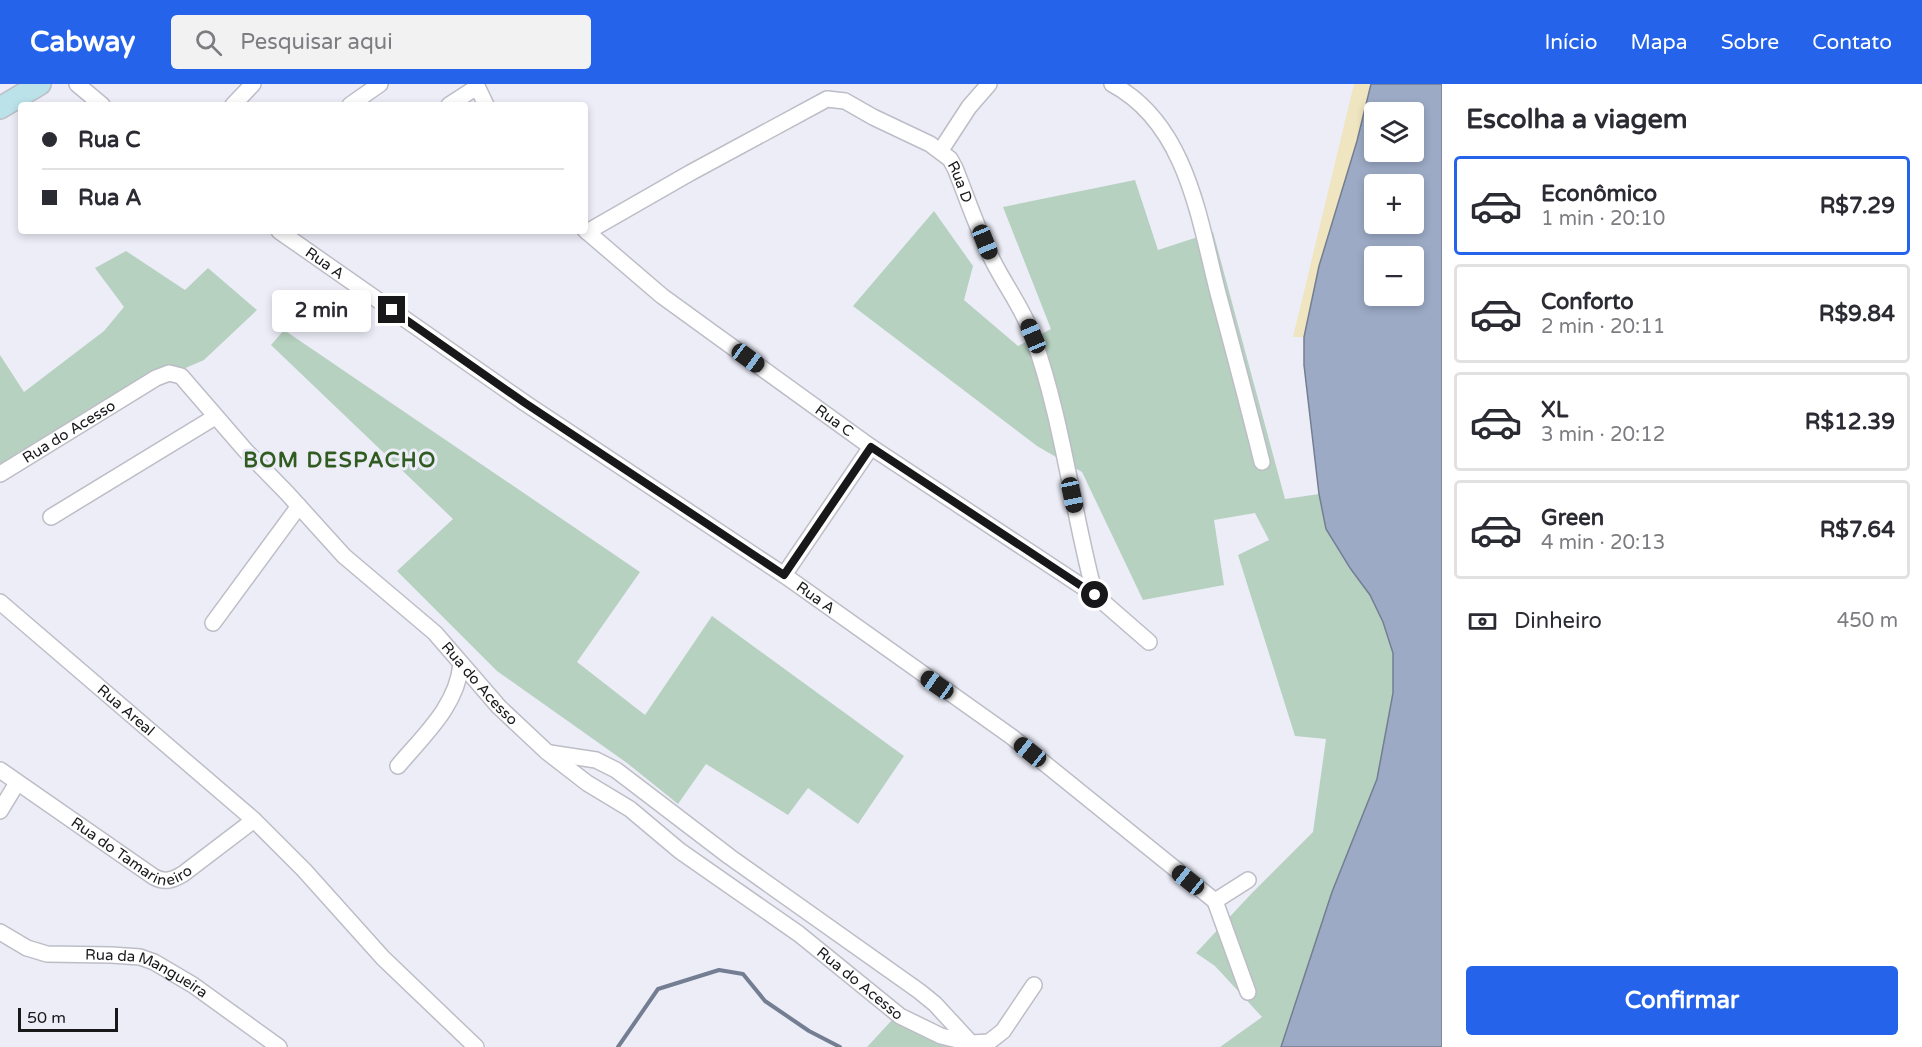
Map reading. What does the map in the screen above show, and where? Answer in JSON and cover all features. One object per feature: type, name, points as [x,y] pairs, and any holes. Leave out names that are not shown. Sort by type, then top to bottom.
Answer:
[{"type":"street","points":[[0,108],[39,84]]},
{"type":"street","points":[[77,84],[98,102]]},
{"type":"street","points":[[236,102],[253,84]]},
{"type":"street","points":[[354,102],[380,84]]},
{"type":"street","points":[[941,150],[969,107],[989,84]]},
{"type":"street","points":[[1112,84],[1143,105],[1156,119],[1187,179],[1206,243],[1262,462]]},
{"type":"street","points":[[453,102],[476,85],[484,102]]},
{"type":"street","name":"Rua D","points":[[588,230],[827,99],[845,101],[941,150],[955,168],[991,258],[1004,284],[1017,302],[1033,336],[1049,385],[1095,595]]},
{"type":"street","name":"Rua C","points":[[588,233],[662,296],[871,447],[1095,595],[1149,642]]},
{"type":"street","name":"Rua A","points":[[283,234],[525,403],[784,575],[1012,737],[1215,901]]},
{"type":"street","name":"Rua do Acesso","points":[[0,474],[164,374],[181,376],[215,417],[344,556],[423,622],[499,707],[547,752],[587,783],[630,809],[680,851],[799,934],[900,1016],[941,1036],[971,1043],[982,1043],[994,1039],[1003,1031],[1034,985]]},
{"type":"street","points":[[51,517],[215,417]]},
{"type":"street","points":[[784,575],[871,447]]},
{"type":"street","points":[[213,623],[299,506]]},
{"type":"street","name":"Rua Areal","points":[[0,602],[254,820],[304,870],[383,958],[476,1047]]},
{"type":"street","points":[[398,765],[449,703],[456,690],[461,664]]},
{"type":"street","points":[[547,752],[590,759],[609,766],[744,867],[919,991],[935,1004],[971,1043]]},
{"type":"street","points":[[0,811],[5,775]]},
{"type":"street","name":"Rua do Tamarineiro","points":[[5,775],[154,878],[164,881],[183,874],[254,820]]},
{"type":"street","points":[[730,886],[744,867]]},
{"type":"street","points":[[1248,880],[1215,901],[1248,992]]},
{"type":"street","name":"Rua da Mangueira","points":[[0,932],[27,948],[47,954],[140,957],[154,962],[193,985],[279,1047]]},
{"type":"green space","points":[[1135,180],[1158,250],[1213,232],[1285,499],[1319,494],[1326,530],[1349,568],[1370,595],[1383,622],[1393,653],[1393,693],[1377,779],[1332,892],[1281,1047],[1220,1047],[1262,1017],[1215,966],[1196,953],[1313,832],[1326,739],[1295,736],[1238,555],[1269,540],[1255,513],[1214,520],[1224,585],[1143,600],[1082,472],[1037,446],[853,306],[934,211],[973,266],[964,300],[1018,346],[1051,329],[1003,207]]},
{"type":"green space","points":[[126,251],[185,290],[208,268],[257,310],[204,360],[181,370],[0,475],[0,355],[24,392],[104,331],[124,307],[95,268]]},
{"type":"green space","points":[[284,330],[640,572],[577,662],[645,715],[712,616],[904,756],[858,824],[808,788],[788,815],[706,764],[678,804],[627,763],[497,671],[397,571],[453,519],[271,345]]},
{"type":"green space","points":[[892,1020],[942,1043],[967,1047],[867,1047]]},
{"type":"sand","points":[[1354,84],[1371,84],[1367,102],[1364,102],[1364,112],[1357,141],[1319,266],[1304,337],[1293,337]]},
{"type":"water","points":[[1371,84],[1442,84],[1442,1047],[1281,1047],[1332,892],[1377,779],[1393,693],[1393,653],[1383,622],[1370,595],[1326,529],[1319,494],[1304,365],[1304,337],[1319,266],[1364,112],[1364,162],[1424,162],[1424,102],[1367,102]]},
{"type":"waterway","points":[[618,1047],[658,989],[719,970],[743,974],[765,1001],[809,1031],[840,1047]]},
{"type":"district","name":"BOM DESPACHO","points":[[340,460]]},
{"type":"route","points":[[392,310],[525,403],[784,575],[871,447],[1095,595]]}]
